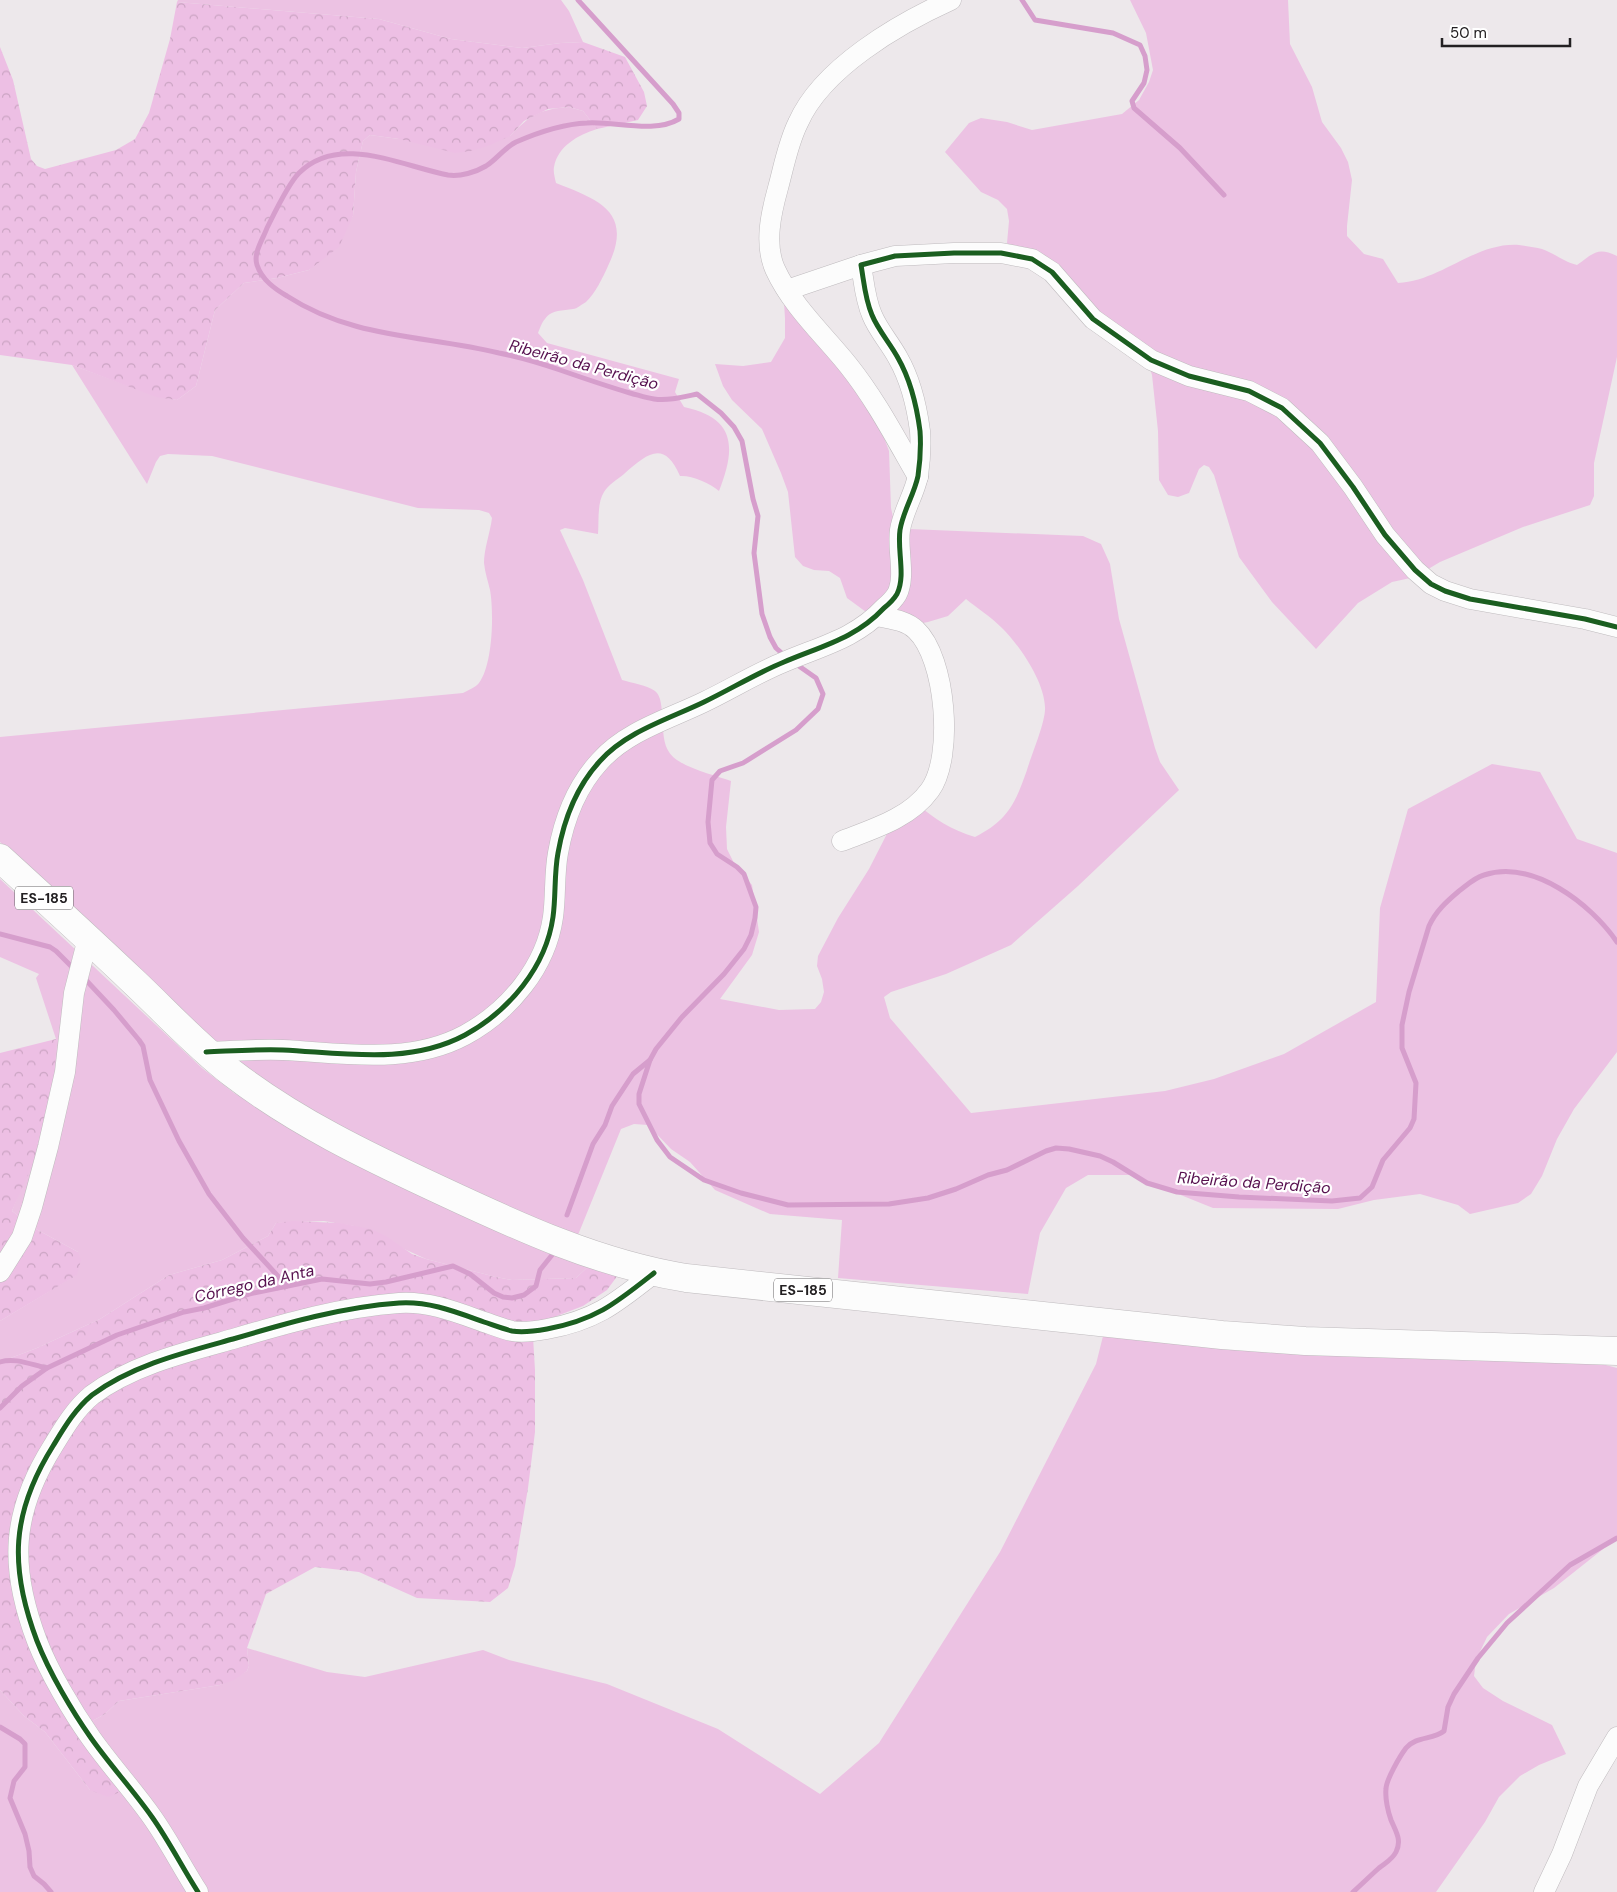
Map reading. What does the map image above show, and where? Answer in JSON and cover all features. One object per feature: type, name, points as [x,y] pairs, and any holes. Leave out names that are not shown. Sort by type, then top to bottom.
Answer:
[{"type":"main road","name":"ES-185","points":[[0,858],[88,938],[206,1052],[237,1077],[274,1102],[345,1145],[507,1221],[595,1256],[654,1273],[686,1278],[1222,1336],[1305,1341],[1615,1346]]},
{"type":"street","points":[[918,477],[884,416],[849,366],[787,290],[774,268],[770,247],[770,228],[787,151],[798,122],[811,100],[826,83],[887,34],[924,12],[951,0]]},
{"type":"street","points":[[787,290],[895,256],[1000,253],[1032,258],[1052,272],[1094,319],[1150,360],[1189,376],[1249,391],[1282,408],[1320,443],[1353,487],[1385,535],[1415,570],[1431,584],[1445,591],[1470,599],[1585,619],[1617,627]]},
{"type":"street","points":[[206,1052],[278,1050],[367,1055],[405,1054],[444,1044],[466,1035],[485,1023],[512,1000],[540,960],[549,937],[553,918],[557,855],[564,825],[584,780],[602,759],[630,737],[788,660],[839,641],[860,630],[877,616],[897,593],[901,581],[900,531],[918,477],[920,432],[915,407],[900,361],[873,319],[867,303],[862,265]]},
{"type":"street","points":[[842,841],[882,826],[905,813],[929,792],[936,781],[942,765],[943,696],[934,661],[916,629],[905,623],[877,616]]},
{"type":"street","points":[[0,1272],[22,1237],[48,1147],[65,1072],[74,993],[88,938]]},
{"type":"street","points":[[198,1892],[153,1818],[90,1737],[53,1675],[38,1642],[22,1587],[18,1556],[19,1529],[26,1502],[35,1475],[70,1418],[92,1396],[150,1364],[294,1322],[348,1310],[400,1303],[425,1304],[449,1309],[512,1331],[540,1330],[566,1325],[595,1315],[616,1302],[654,1273]]},
{"type":"street","points":[[1544,1892],[1562,1854],[1588,1786],[1617,1737]]},
{"type":"shaded area","points":[[178,0],[561,0],[569,11],[583,42],[522,48],[451,39],[379,19],[177,2]]},
{"type":"shaded area","points":[[1130,0],[1288,0],[1290,44],[1312,87],[1322,122],[1341,148],[1348,162],[1352,180],[1347,236],[1364,254],[1383,259],[1398,283],[1414,281],[1429,276],[1473,255],[1503,246],[1519,245],[1542,249],[1577,265],[1591,255],[1600,252],[1617,256],[1617,357],[1594,463],[1594,496],[1590,505],[1523,527],[1440,562],[1415,577],[1392,582],[1358,603],[1316,649],[1272,602],[1239,557],[1214,475],[1209,467],[1204,465],[1199,469],[1189,493],[1178,497],[1168,495],[1159,480],[1158,431],[1152,375],[1147,359],[1007,243],[1009,221],[1007,209],[998,200],[981,192],[945,152],[969,123],[981,118],[1007,122],[1032,130],[1122,114],[1139,100],[1153,70],[1146,33]]},
{"type":"shaded area","points":[[569,107],[583,111],[597,129],[576,138],[564,147],[556,160],[554,169],[556,183],[598,202],[608,211],[614,220],[617,233],[615,248],[596,290],[589,299],[576,308],[558,311],[548,316],[538,333],[547,343],[679,379],[675,392],[684,407],[701,412],[714,419],[722,427],[727,437],[729,448],[725,475],[719,491],[700,480],[680,476],[668,457],[655,454],[640,461],[606,489],[599,507],[598,534],[565,528],[560,530],[583,580],[622,680],[648,687],[659,696],[664,737],[669,752],[680,762],[688,766],[731,781],[726,827],[727,849],[734,863],[752,885],[759,932],[752,955],[720,999],[779,1010],[815,1009],[821,1002],[824,992],[817,966],[818,956],[838,918],[869,869],[894,820],[916,803],[930,814],[959,831],[975,837],[986,831],[1003,817],[1014,802],[1027,770],[1045,713],[1044,697],[1030,664],[1002,628],[966,599],[948,616],[928,622],[907,626],[877,620],[847,598],[840,578],[829,571],[814,570],[803,566],[795,557],[788,492],[781,473],[762,429],[732,400],[723,386],[715,364],[743,366],[771,362],[785,338],[783,287],[874,411],[889,451],[891,508],[893,517],[899,526],[909,529],[1083,536],[1101,544],[1110,564],[1119,619],[1155,748],[1160,762],[1179,790],[1078,886],[1011,945],[946,974],[891,992],[884,997],[890,1018],[971,1113],[1165,1091],[1214,1079],[1284,1054],[1376,1002],[1380,908],[1408,809],[1492,764],[1540,772],[1577,839],[1617,853],[1617,1052],[1574,1109],[1557,1139],[1542,1176],[1531,1194],[1518,1203],[1470,1214],[1458,1205],[1420,1194],[1374,1200],[1338,1209],[1213,1208],[1131,1175],[1088,1175],[1066,1188],[1040,1233],[1028,1294],[838,1278],[842,1220],[770,1214],[715,1190],[690,1162],[671,1149],[648,1125],[634,1124],[621,1129],[578,1235],[555,1229],[386,1154],[245,1071],[0,842],[0,737],[463,693],[479,683],[484,675],[490,651],[492,624],[490,590],[484,563],[492,518],[489,513],[479,510],[418,508],[212,456],[168,454],[160,456],[147,484],[72,365],[156,396],[177,400],[196,386],[215,310],[244,283],[277,278],[309,270],[353,216],[356,172],[363,141],[370,135],[399,139],[510,136],[536,114],[550,109]]},
{"type":"shaded area","points":[[0,879],[202,1068],[234,1093],[353,1163],[565,1257],[591,1264],[576,1278],[512,1280],[426,1259],[354,1226],[324,1221],[276,1223],[268,1236],[222,1260],[169,1275],[100,1319],[37,1348],[0,1362],[0,1321],[76,1275],[78,1252],[36,1229],[12,1211],[17,1198],[56,1039],[36,978],[39,974],[0,957]]},
{"type":"shaded area","points":[[1106,1324],[1560,1353],[1617,1368],[1617,1538],[1554,1588],[1509,1614],[1487,1637],[1476,1660],[1474,1676],[1483,1688],[1503,1701],[1552,1725],[1566,1754],[1539,1765],[1520,1776],[1499,1797],[1485,1822],[1436,1892],[0,1892],[0,1690],[24,1716],[45,1732],[90,1790],[89,1728],[94,1720],[105,1714],[119,1701],[220,1685],[247,1671],[249,1666],[247,1648],[327,1672],[365,1677],[483,1650],[509,1660],[607,1684],[718,1729],[820,1794],[879,1743],[1000,1552],[1096,1364]]},
{"type":"green space","points":[[177,2],[379,19],[451,39],[522,48],[583,42],[625,57],[644,92],[647,106],[638,120],[597,129],[583,111],[569,107],[548,109],[524,121],[510,136],[488,146],[455,153],[399,139],[370,135],[363,141],[356,172],[353,216],[339,247],[309,270],[277,278],[244,283],[215,310],[196,386],[177,400],[156,397],[72,365],[0,355],[0,47],[13,80],[31,159],[37,166],[45,169],[116,150],[135,139],[149,113],[170,39]]},
{"type":"green space","points":[[56,1039],[54,1087],[33,1163],[12,1211],[36,1229],[78,1252],[81,1260],[77,1275],[0,1321],[0,1053]]},
{"type":"green space","points":[[292,1221],[340,1223],[371,1229],[386,1236],[412,1254],[512,1280],[576,1278],[591,1264],[621,1271],[607,1290],[583,1306],[549,1319],[533,1337],[535,1432],[515,1566],[508,1588],[490,1602],[417,1598],[359,1572],[315,1567],[266,1594],[247,1648],[249,1666],[247,1671],[234,1680],[220,1685],[119,1701],[105,1714],[94,1720],[89,1728],[121,1772],[118,1793],[108,1797],[90,1790],[45,1732],[24,1716],[0,1690],[0,1362],[37,1348],[100,1319],[169,1275],[222,1260],[268,1236],[276,1223]]},
{"type":"waterway","name":"Ribeirão da Perdição","points":[[578,0],[673,104],[679,113],[679,119],[658,126],[598,123],[560,127],[516,142],[486,166],[463,175],[448,175],[391,160],[351,154],[333,155],[315,161],[299,173],[290,184],[259,246],[256,256],[257,265],[266,280],[287,296],[312,310],[338,321],[390,334],[514,356],[651,399],[670,399],[697,394],[721,413],[734,427],[742,441],[758,516],[754,553],[762,614],[776,648],[785,656]]},
{"type":"waterway","points":[[1022,0],[1035,20],[1113,33],[1140,45],[1145,56],[1147,70],[1144,83],[1132,101],[1134,108],[1180,148],[1224,195]]},
{"type":"waterway","name":"Ribeirão da Perdição","points":[[796,664],[816,678],[823,694],[818,709],[796,730],[743,763],[720,771],[712,780],[708,822],[710,843],[717,854],[744,874],[756,907],[751,935],[744,949],[724,974],[682,1017],[656,1049],[650,1060],[639,1094],[639,1104],[657,1140],[670,1157],[704,1180],[741,1193],[788,1205],[889,1204],[928,1198],[956,1189],[988,1175],[1007,1170],[1056,1148],[1100,1156],[1147,1183],[1177,1192],[1332,1201],[1360,1198],[1372,1187],[1383,1160],[1410,1128],[1414,1119],[1416,1083],[1402,1048],[1402,1025],[1409,992],[1429,926],[1438,911],[1446,903],[1480,876],[1503,872],[1522,873],[1541,879],[1559,888],[1576,900],[1592,913],[1617,942]]},
{"type":"waterway","points":[[0,934],[50,947],[74,969]]},
{"type":"waterway","points":[[84,978],[114,1010],[143,1046],[150,1080],[179,1141],[209,1194],[243,1238],[287,1286]]},
{"type":"waterway","name":"Córrego da Anta","points":[[567,1215],[593,1144],[605,1125],[612,1106],[633,1074],[650,1060]]},
{"type":"waterway","name":"Córrego da Anta","points":[[0,1408],[22,1386],[47,1368],[117,1335],[184,1312],[249,1294],[322,1279],[370,1284],[453,1266],[470,1274],[494,1293],[512,1298],[524,1295],[536,1286],[540,1270],[556,1250]]},
{"type":"waterway","points":[[0,1362],[12,1360],[47,1368]]},
{"type":"waterway","points":[[1353,1892],[1390,1859],[1398,1848],[1398,1836],[1389,1813],[1386,1789],[1391,1774],[1406,1748],[1410,1744],[1444,1731],[1448,1707],[1454,1694],[1478,1658],[1507,1623],[1570,1565],[1617,1538]]},
{"type":"waterway","name":"Córrego da Anta","points":[[0,1727],[25,1744],[25,1767],[14,1781],[10,1798],[25,1834],[30,1867],[34,1876],[51,1892]]},
{"type":"cycle path","points":[[206,1052],[274,1050],[376,1055],[399,1054],[444,1044],[465,1035],[481,1025],[523,986],[534,970],[542,953],[553,917],[555,877],[564,828],[572,804],[584,782],[600,761],[623,742],[649,727],[704,702],[774,666],[837,641],[873,619],[893,600],[900,587],[901,579],[900,530],[918,476],[920,431],[915,403],[906,375],[895,352],[877,326],[870,309],[861,265],[895,256],[954,253],[1001,253],[1032,259],[1052,272],[1093,319],[1151,360],[1189,376],[1249,391],[1282,408],[1320,443],[1353,487],[1385,535],[1415,570],[1431,584],[1445,591],[1470,599],[1585,619],[1617,627]]},
{"type":"cycle path","points":[[198,1892],[152,1817],[98,1748],[69,1704],[42,1653],[28,1614],[19,1564],[22,1518],[29,1494],[39,1471],[70,1419],[92,1395],[124,1375],[178,1355],[294,1322],[357,1308],[410,1303],[442,1308],[512,1331],[534,1331],[579,1321],[605,1309],[654,1273]]}]
